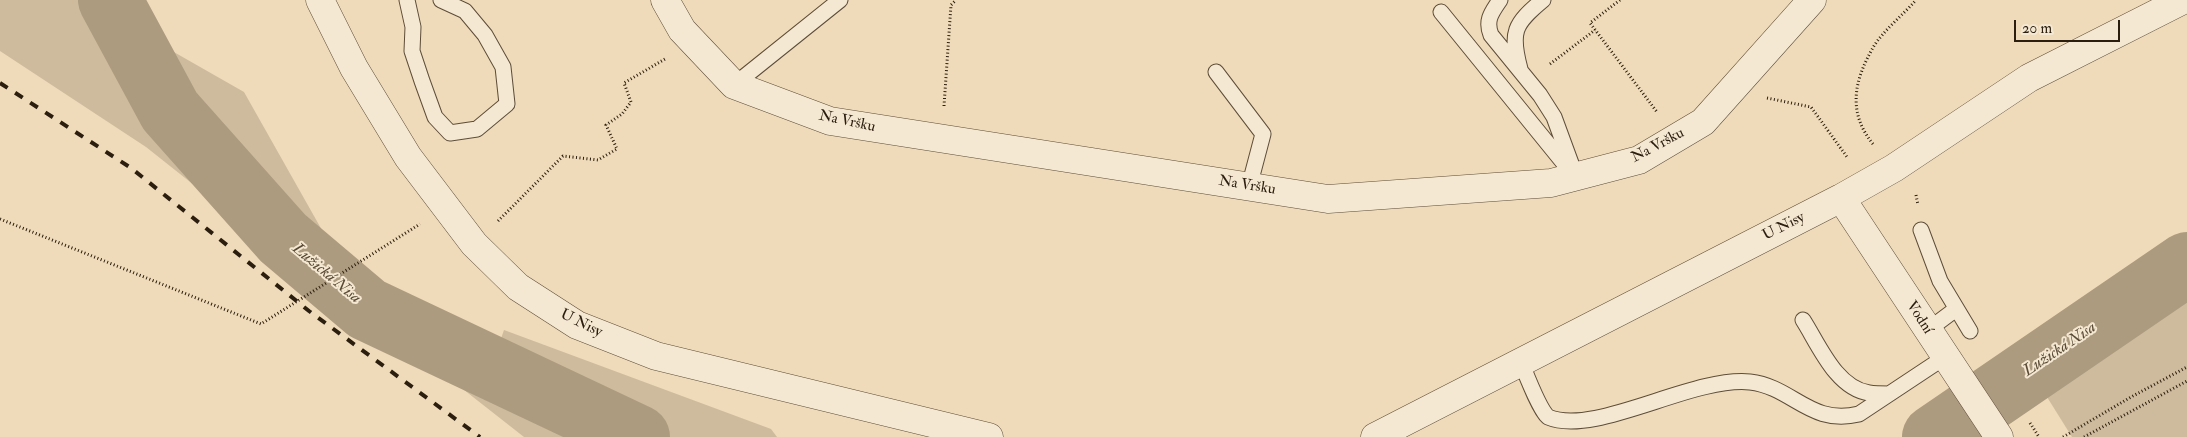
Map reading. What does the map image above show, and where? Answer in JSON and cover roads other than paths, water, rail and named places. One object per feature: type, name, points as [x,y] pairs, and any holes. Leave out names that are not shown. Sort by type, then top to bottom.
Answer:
[{"type":"street","name":"U Nisy","points":[[320,0],[354,68],[408,157],[474,244],[518,287],[577,325],[656,356],[989,437]]},
{"type":"street","name":"Na Vršku","points":[[665,0],[682,30],[734,85],[830,121],[1328,199],[1551,183],[1639,160],[1703,122],[1812,0]]},
{"type":"street","name":"U Nisy","points":[[1375,437],[1841,198],[1894,168],[2030,78],[2183,0]]},
{"type":"street","name":"Vodní","points":[[1841,198],[1995,431]]},
{"type":"lane","points":[[407,0],[413,27],[412,51],[435,117],[450,133],[477,130],[506,104],[503,67],[485,35],[465,11],[441,0]]},
{"type":"lane","points":[[734,85],[840,0]]},
{"type":"lane","points":[[1500,0],[1489,18],[1491,35],[1554,117],[1575,177]]},
{"type":"lane","points":[[1524,77],[1515,42],[1517,27],[1525,15],[1543,0]]},
{"type":"lane","points":[[1441,12],[1575,177]]},
{"type":"lane","points":[[1216,72],[1263,134],[1249,187]]},
{"type":"lane","points":[[1921,230],[1940,281],[1970,331]]},
{"type":"lane","points":[[1928,330],[1956,309]]},
{"type":"lane","points":[[1803,320],[1835,371],[1849,385],[1868,393],[1889,394]]},
{"type":"lane","points":[[1521,362],[1546,415],[1560,426],[1582,429],[1616,423],[1715,386],[1749,382],[1776,389],[1821,414],[1843,418],[1859,414],[1889,394],[1952,367]]},
{"type":"waterway","name":"Lužická Nisa","points":[[110,0],[170,111],[283,238],[367,309],[638,437]]},
{"type":"waterway","name":"Lužická Nisa","points":[[1934,437],[2187,264]]},
{"type":"railway","points":[[0,83],[131,168],[309,311],[480,437]]}]
